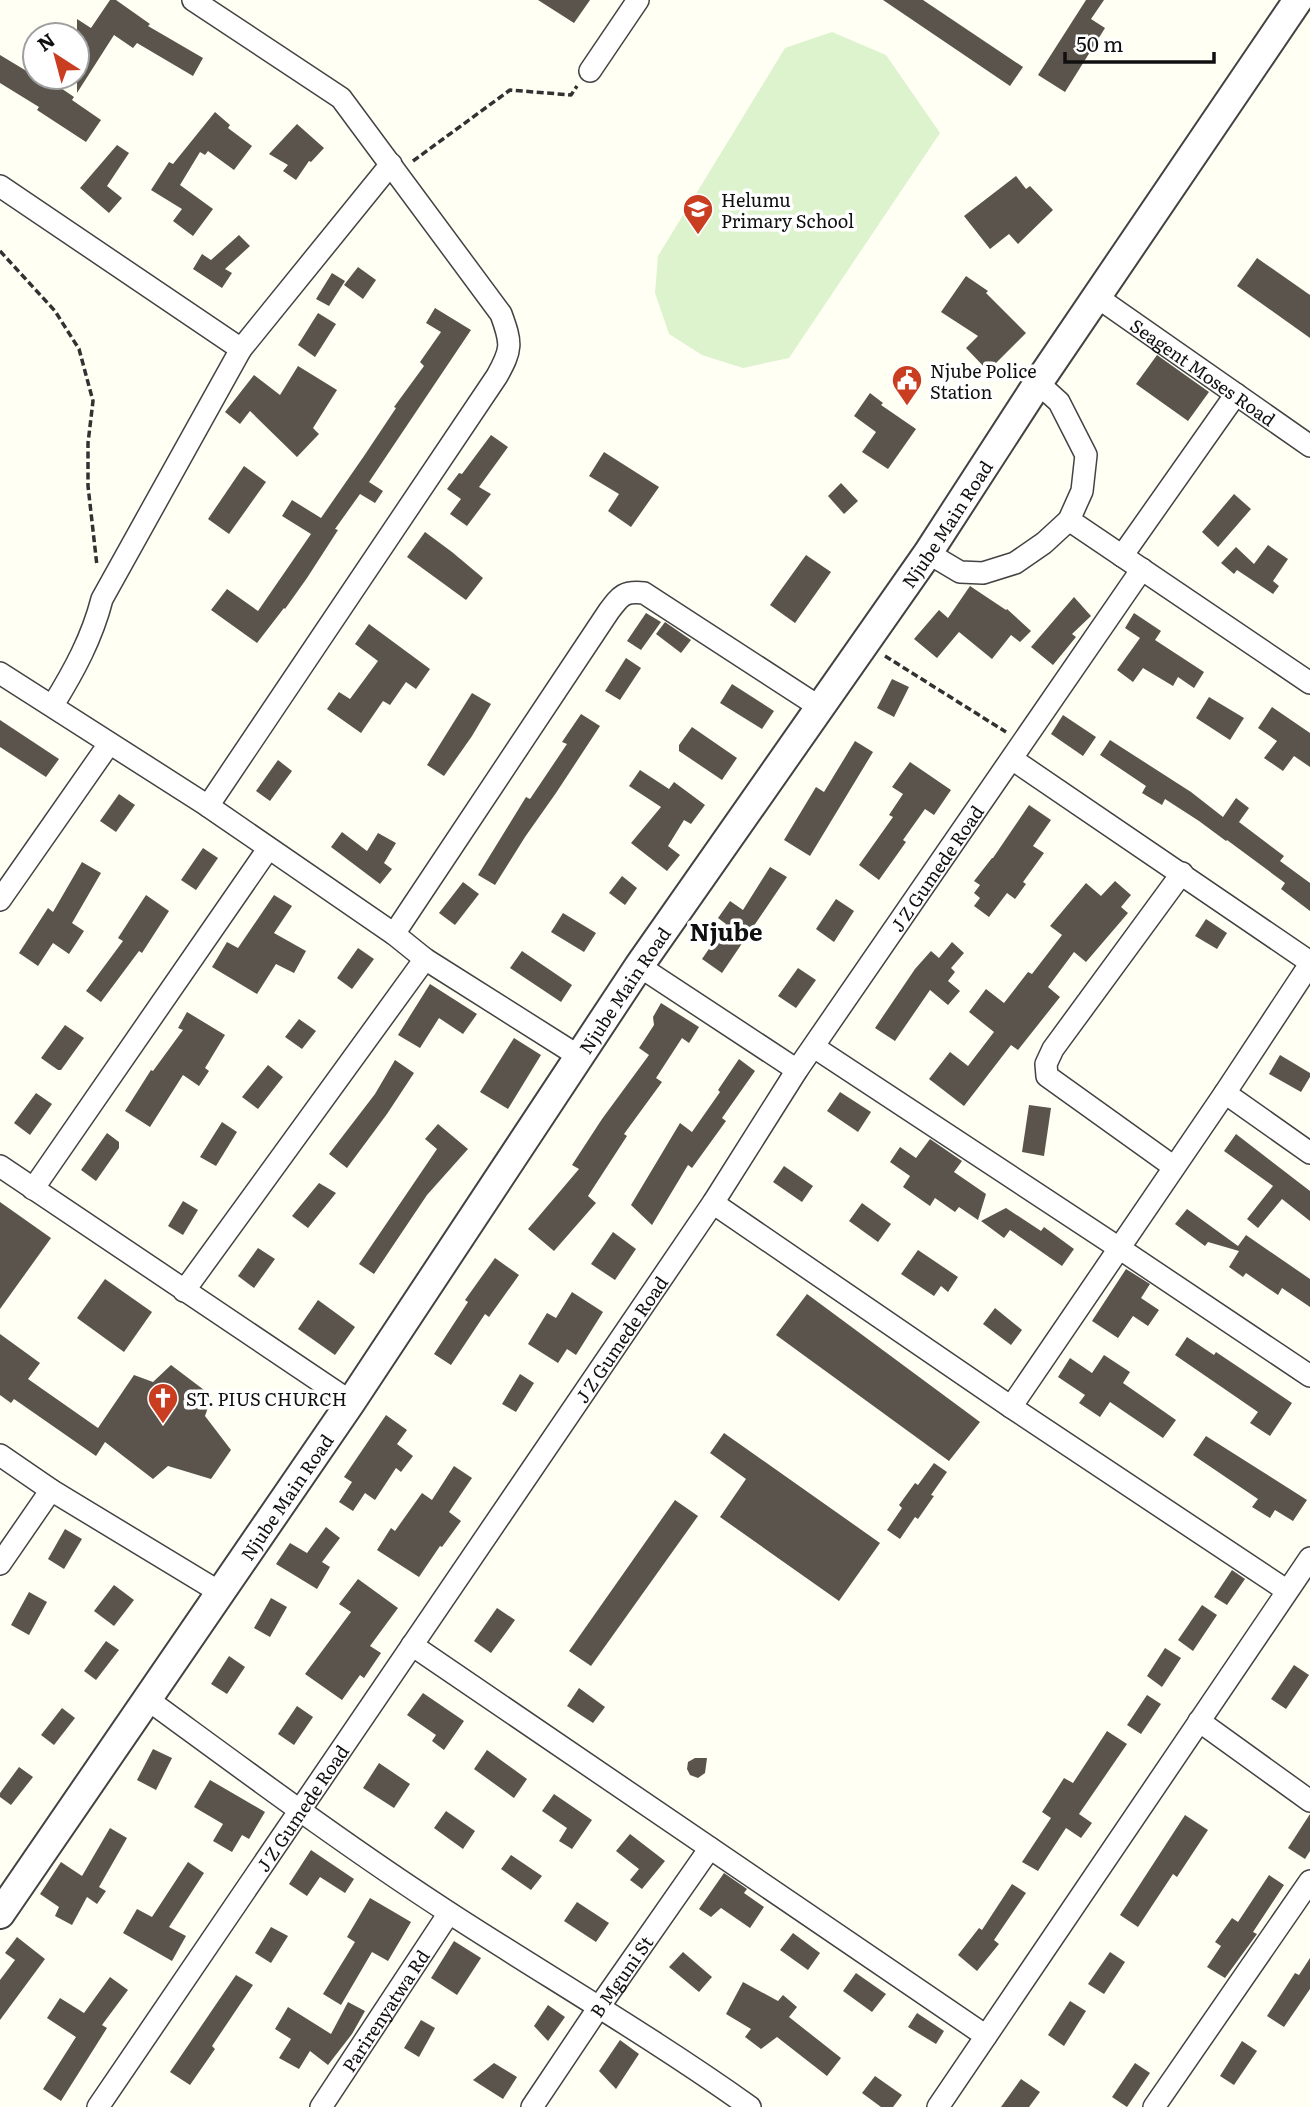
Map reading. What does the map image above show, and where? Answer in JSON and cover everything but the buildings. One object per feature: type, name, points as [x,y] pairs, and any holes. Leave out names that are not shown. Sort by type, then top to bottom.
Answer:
[{"type":"street","points":[[193,0],[341,98],[501,314],[508,331],[510,348],[497,376],[208,806]]},
{"type":"street","points":[[590,71],[638,0]]},
{"type":"street","name":"Njube Main Road","points":[[0,1914],[351,1402],[639,966],[928,553],[1038,383],[1298,0]]},
{"type":"street","points":[[53,705],[88,642],[102,599],[242,349],[394,168]]},
{"type":"street","points":[[0,186],[242,349]]},
{"type":"street","name":"Seagent Moses Road","points":[[1097,297],[1310,446]]},
{"type":"street","points":[[928,553],[960,572],[983,573],[1015,563],[1044,543],[1069,520],[1082,491],[1086,455],[1059,402],[1038,383]]},
{"type":"street","points":[[1122,556],[1236,394]]},
{"type":"street","points":[[1069,520],[1310,683]]},
{"type":"street","name":"J Z Gumede Road","points":[[98,2107],[713,1203],[797,1070],[1142,569]]},
{"type":"street","points":[[394,934],[620,596],[630,592],[644,593],[821,708]]},
{"type":"street","points":[[0,673],[208,806],[394,934],[425,959],[580,1057]]},
{"type":"street","points":[[0,900],[109,744]]},
{"type":"street","points":[[1011,1407],[1225,1093],[1310,963],[1182,873],[1018,751]]},
{"type":"street","points":[[33,1189],[268,849]]},
{"type":"street","points":[[1174,1167],[1047,1076],[1046,1064],[1054,1049],[1182,873]]},
{"type":"street","points":[[184,1291],[425,959]]},
{"type":"street","points":[[639,966],[797,1070]]},
{"type":"street","points":[[814,1047],[1310,1376]]},
{"type":"street","points":[[1225,1093],[1310,1153]]},
{"type":"street","points":[[0,1166],[351,1402]]},
{"type":"street","points":[[713,1203],[1011,1407],[1286,1590]]},
{"type":"street","points":[[0,1455],[51,1490],[220,1593]]},
{"type":"street","points":[[0,1564],[51,1490]]},
{"type":"street","points":[[938,2107],[1310,1558]]},
{"type":"street","points":[[412,1645],[986,2036]]},
{"type":"street","points":[[147,1699],[299,1811],[449,1913],[599,2007],[745,2106]]},
{"type":"street","points":[[1199,1721],[1310,1801]]},
{"type":"street","name":"B Mguni St","points":[[532,2107],[710,1848]]},
{"type":"street","points":[[1161,2105],[1310,1881]]},
{"type":"street","name":"Parirenyatwa Rd","points":[[321,2107],[449,1913]]},
{"type":"path","points":[[394,168],[510,90],[571,94],[590,71]]},
{"type":"path","points":[[0,251],[55,311],[79,349],[93,401],[88,443],[88,486],[102,599]]},
{"type":"path","points":[[866,643],[1018,751]]},
{"type":"green space","points":[[832,32],[886,55],[940,133],[789,358],[743,368],[702,355],[669,334],[655,293],[658,256],[785,48]]},
{"type":"place","name":"Helumu Primary School","points":[[698,236]]},
{"type":"place","name":"Njube Police Station","points":[[907,407]]},
{"type":"place","name":"ST. PIUS CHURCH","points":[[163,1425]]},
{"type":"district","name":"Njube","points":[[726,930]]}]
